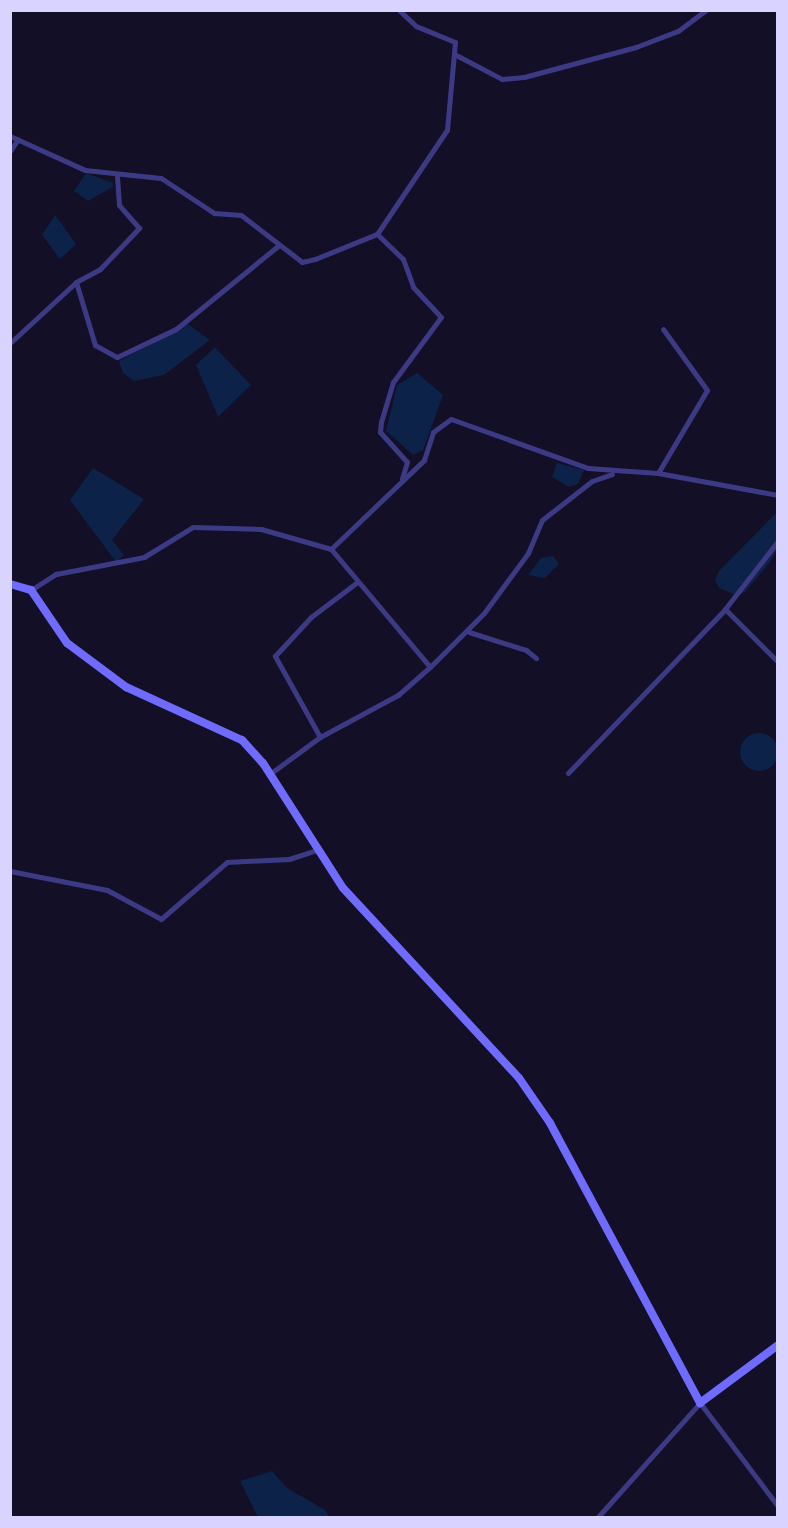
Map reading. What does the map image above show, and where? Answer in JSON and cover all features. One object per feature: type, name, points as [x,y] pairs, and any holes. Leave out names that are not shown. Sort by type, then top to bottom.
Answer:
[{"type":"street","points":[[10,136],[85,170],[117,177],[161,178],[214,213],[242,215],[302,262],[377,234],[447,130],[456,55],[451,38],[416,26],[399,10]]},
{"type":"street","points":[[456,55],[502,79],[515,79],[636,47],[689,26],[706,10]]},
{"type":"street","points":[[10,151],[18,139]]},
{"type":"street","points":[[10,343],[76,282],[100,269],[139,228],[119,205],[117,177]]},
{"type":"street","points":[[377,234],[403,259],[414,287],[441,317],[393,382],[381,422],[380,432],[407,462],[402,479]]},
{"type":"street","points":[[76,282],[95,345],[117,357],[176,329],[279,245]]},
{"type":"street","points":[[658,473],[707,390],[663,329]]},
{"type":"street","points":[[331,549],[373,514],[402,479],[424,460],[433,432],[451,419],[615,474]]},
{"type":"street","points":[[271,773],[320,737],[398,695],[469,632],[528,553],[542,520],[592,481],[615,474],[658,473],[777,495]]},
{"type":"street","points":[[31,590],[56,574],[144,557],[193,527],[261,529],[331,549],[356,583],[430,667]]},
{"type":"street","points":[[568,773],[725,609],[777,541]]},
{"type":"street","points":[[320,737],[275,656],[310,618],[356,583]]},
{"type":"street","points":[[10,584],[31,590],[66,643],[126,687],[242,740],[271,773],[343,888],[519,1078],[544,1114],[700,1403],[777,1506]]},
{"type":"street","points":[[725,609],[777,662]]},
{"type":"street","points":[[469,632],[526,650],[536,658]]},
{"type":"street","points":[[10,871],[107,890],[161,919],[227,862],[289,859],[319,849]]},
{"type":"street","points":[[597,1518],[700,1403],[777,1345]]},
{"type":"water","points":[[86,173],[113,183],[113,187],[88,201],[74,191]]},
{"type":"water","points":[[55,215],[76,244],[60,259],[42,235]]},
{"type":"water","points":[[188,324],[210,340],[164,375],[134,381],[123,373],[119,361]]},
{"type":"water","points":[[215,347],[251,385],[218,417],[196,365]]},
{"type":"water","points":[[417,373],[443,395],[423,450],[413,455],[386,431],[397,385]]},
{"type":"water","points":[[557,463],[584,470],[578,484],[569,487],[552,477]]},
{"type":"water","points":[[93,468],[144,499],[112,540],[124,555],[116,562],[70,500]]},
{"type":"water","points":[[777,512],[777,550],[770,562],[745,592],[736,595],[719,588],[715,580],[719,571]]},
{"type":"water","points":[[553,556],[559,564],[545,578],[528,575],[541,558]]},
{"type":"water","points":[[759,733],[772,739],[778,752],[772,765],[759,771],[746,765],[740,752],[746,739]]},
{"type":"water","points":[[272,1471],[287,1488],[325,1510],[329,1517],[258,1517],[240,1481]]}]
